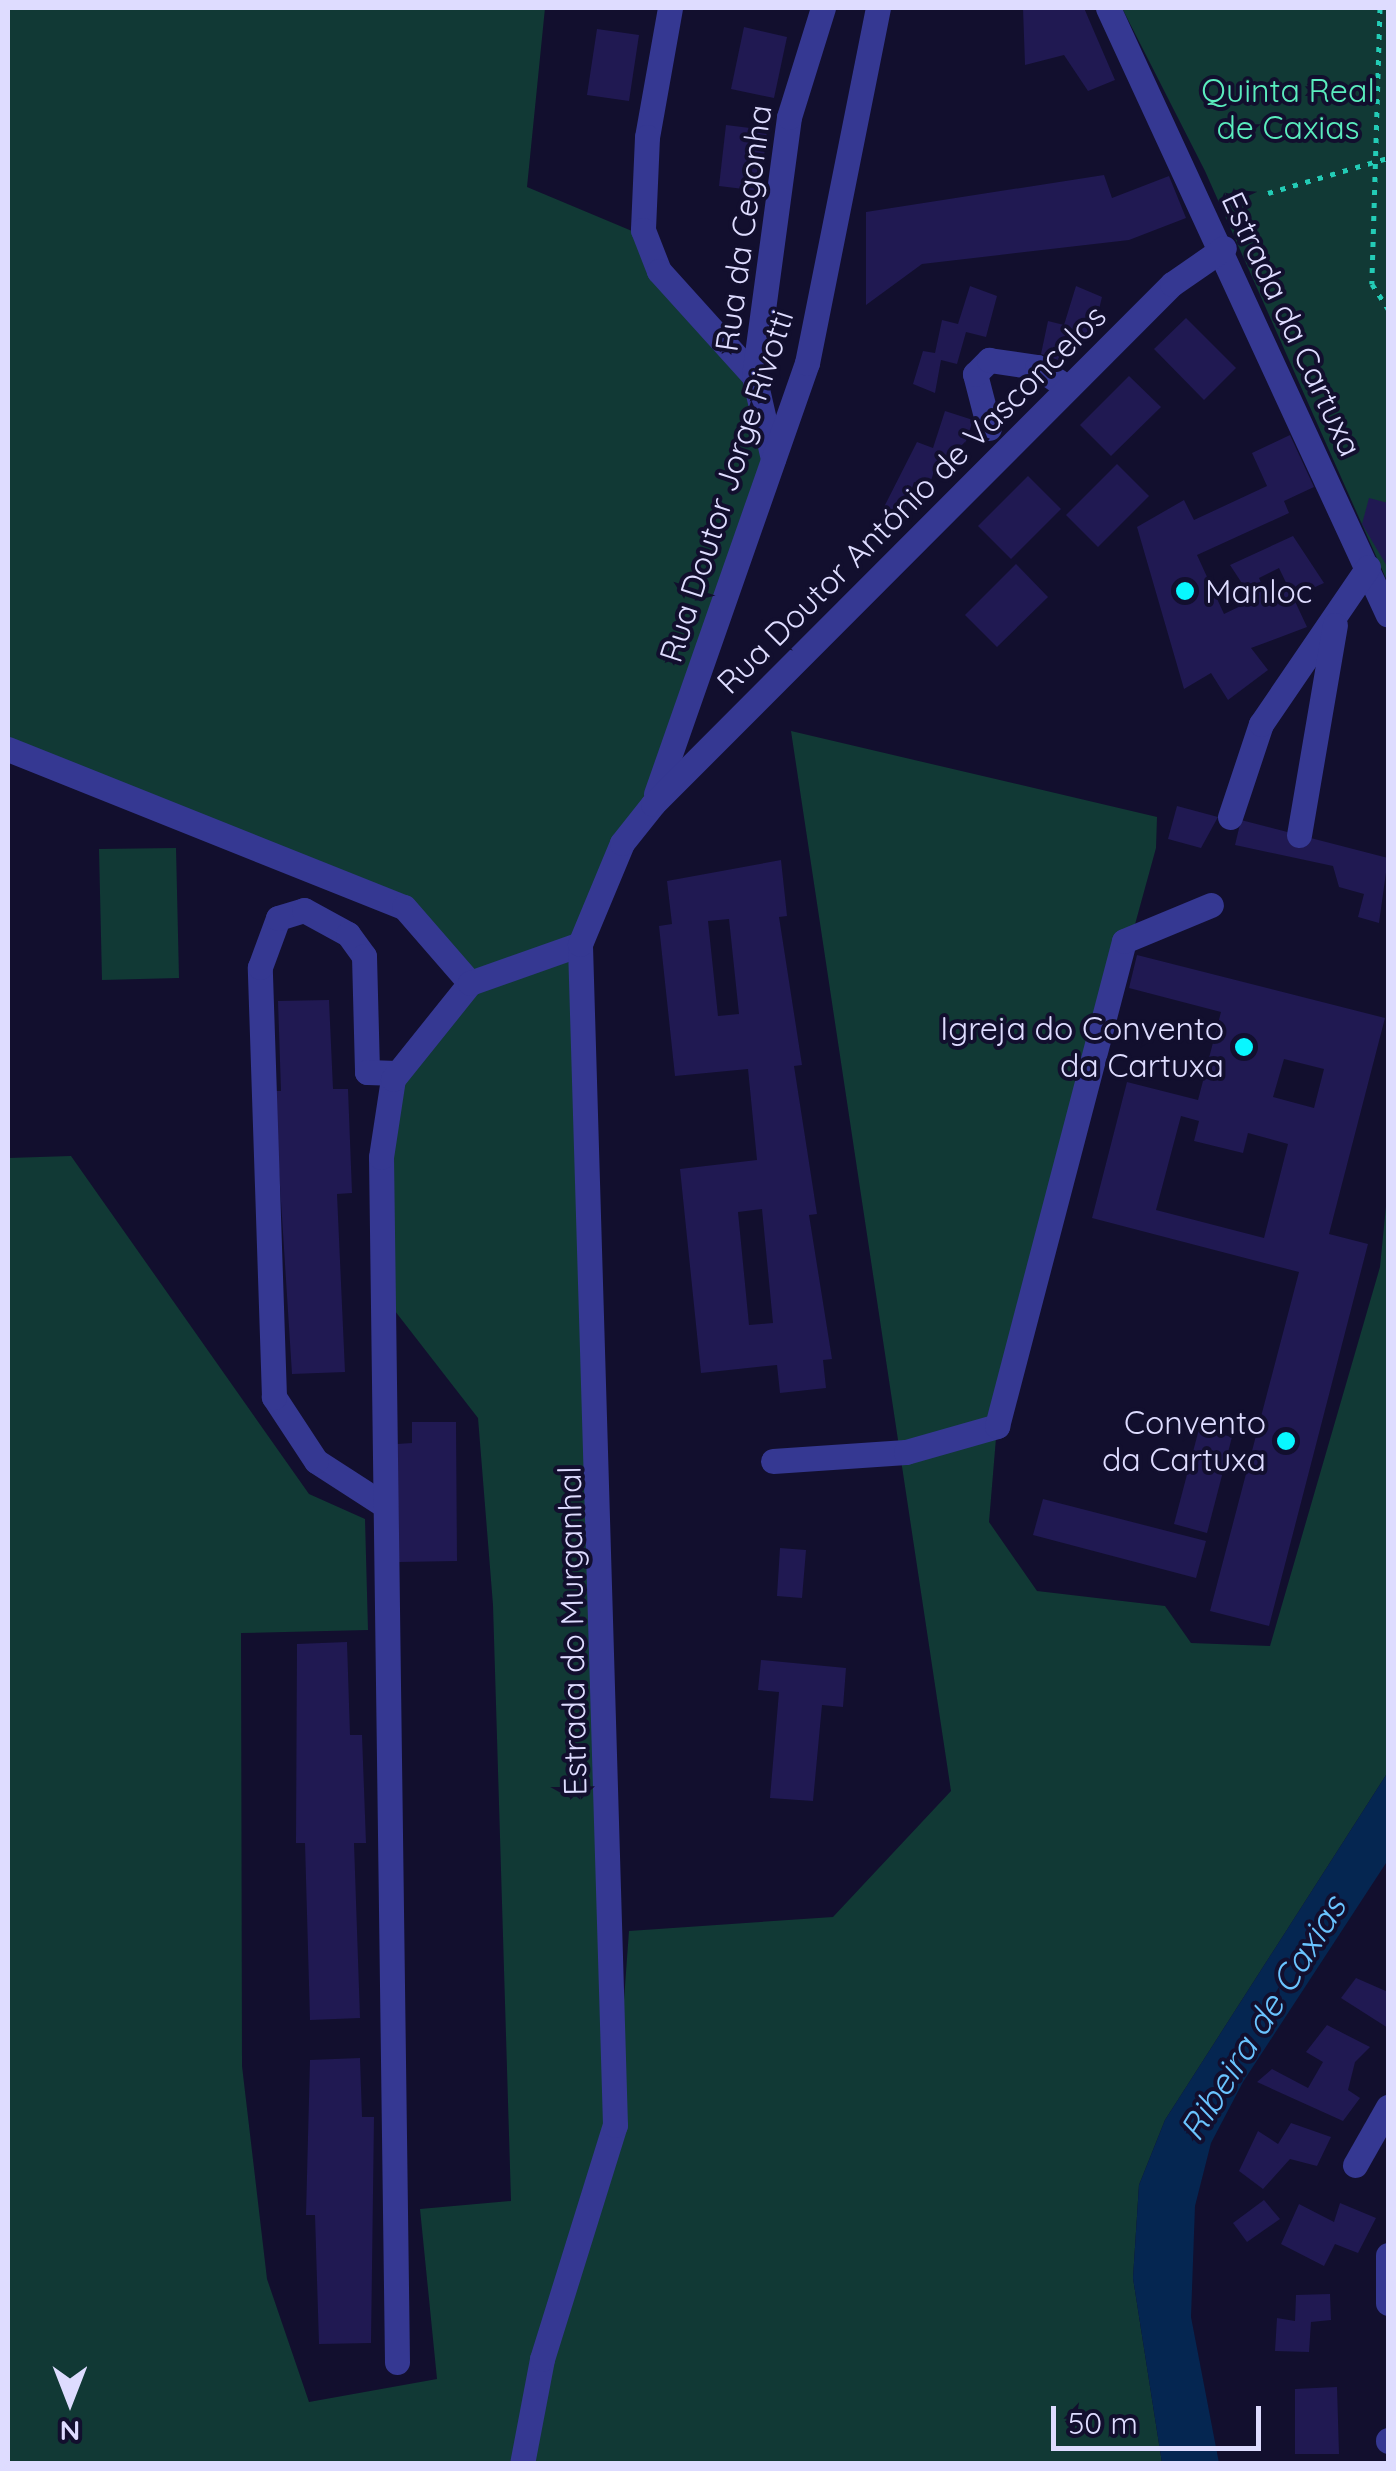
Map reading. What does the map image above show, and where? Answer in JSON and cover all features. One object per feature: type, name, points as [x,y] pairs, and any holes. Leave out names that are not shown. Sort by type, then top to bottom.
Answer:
[{"type":"street","points":[[670,8],[647,138],[643,230],[659,271],[754,376]]},
{"type":"street","name":"Rua da Cegonha","points":[[773,459],[754,376],[789,118],[822,8]]},
{"type":"street","name":"Rua Doutor Jorge Rivotti","points":[[653,804],[773,459],[832,254],[878,8]]},
{"type":"street","name":"Estrada da Cartuxa","points":[[1108,8],[1224,248],[1388,615]]},
{"type":"street","name":"Rua Doutor António de Vasconcelos","points":[[653,804],[1172,284],[1224,248]]},
{"type":"street","points":[[989,428],[975,374],[989,360],[1037,367],[1068,388]]},
{"type":"street","points":[[1230,817],[1261,724],[1302,657],[1334,625],[1368,567]]},
{"type":"street","points":[[1299,835],[1334,625]]},
{"type":"street","points":[[8,749],[404,907],[470,983]]},
{"type":"street","name":"Estrada do Murganhal","points":[[522,2464],[542,2359],[615,2125],[580,944],[622,843],[653,804]]},
{"type":"street","points":[[772,1460],[906,1452],[997,1426],[1124,940],[1211,905]]},
{"type":"street","points":[[382,1503],[328,1473],[274,1396],[260,966],[278,918],[304,910],[327,916],[356,945],[364,956],[367,1072],[398,1073]]},
{"type":"street","points":[[398,2362],[382,1503],[381,1157],[398,1073],[470,983],[580,944]]},
{"type":"street","points":[[1355,2165],[1388,2108]]},
{"type":"street","points":[[1388,2255],[1388,2304]]},
{"type":"path","points":[[1380,8],[1372,284],[1388,309]]},
{"type":"path","points":[[1379,28],[1388,25]]},
{"type":"path","points":[[1268,193],[1388,158]]},
{"type":"green space","points":[[8,8],[545,8],[527,187],[632,231],[783,432],[653,804],[580,944],[616,2110],[629,1931],[833,1917],[951,1791],[791,731],[1157,817],[1156,848],[997,1426],[989,1522],[1037,1591],[1165,1606],[1191,1643],[1270,1646],[1380,1267],[1388,1186],[1388,1772],[1165,2120],[1139,2185],[1133,2278],[1162,2463],[8,2463],[8,1158],[71,1156],[309,1494],[365,1519],[368,1630],[241,1633],[242,2066],[267,2279],[309,2402],[437,2379],[420,2209],[511,2201],[493,1605],[478,1418],[381,1293],[393,1079],[470,983],[404,907],[8,749]]},
{"type":"green space","name":"Quinta Real de Caxias","points":[[1122,8],[1388,8],[1388,583],[1205,171]]},
{"type":"green space","points":[[176,848],[179,978],[102,980],[99,849]]},
{"type":"water","name":"Ribeira de Caxias","points":[[1388,1772],[1388,1860],[1243,2082],[1211,2143],[1195,2206],[1191,2317],[1219,2463],[1162,2463],[1133,2278],[1139,2185],[1165,2120]]},
{"type":"building","points":[[1023,8],[1084,8],[1115,80],[1088,91],[1064,55],[1025,65]]},
{"type":"building","points":[[744,27],[787,37],[774,98],[731,89]]},
{"type":"building","points":[[597,29],[639,35],[629,101],[587,95]]},
{"type":"building","points":[[726,125],[767,130],[760,191],[719,186]]},
{"type":"building","points":[[1104,175],[1112,198],[1169,176],[1186,218],[1129,240],[922,264],[866,305],[866,212]]},
{"type":"building","points":[[970,286],[997,296],[986,337],[966,332],[957,364],[941,360],[935,393],[913,384],[923,351],[935,353],[942,320],[958,324]]},
{"type":"building","points":[[1076,286],[1102,297],[1092,338],[1071,333],[1064,362],[1041,354],[1048,321],[1064,325]]},
{"type":"building","points":[[1186,318],[1236,368],[1204,400],[1154,349]]},
{"type":"building","points":[[1129,376],[1161,407],[1111,456],[1080,425]]},
{"type":"building","points":[[945,411],[973,420],[959,462],[939,455],[929,487],[914,482],[904,513],[884,507],[917,442],[933,448]]},
{"type":"building","name":"Manloc","points":[[1290,435],[1314,487],[1284,501],[1289,513],[1197,555],[1224,614],[1253,600],[1230,565],[1293,536],[1324,583],[1293,597],[1307,627],[1251,648],[1268,670],[1228,700],[1211,673],[1184,689],[1137,527],[1184,500],[1194,520],[1267,486],[1252,453]],"holes":[[[1279,568],[1289,589],[1268,599],[1259,578]]]},
{"type":"building","points":[[1117,464],[1149,496],[1098,547],[1066,515]]},
{"type":"building","points":[[1028,476],[1061,509],[1011,559],[978,526]]},
{"type":"building","points":[[1369,498],[1388,503],[1388,568],[1362,524]]},
{"type":"building","points":[[1016,564],[1048,597],[997,647],[965,615]]},
{"type":"building","points":[[1177,806],[1218,817],[1201,848],[1168,839]]},
{"type":"building","points":[[1241,820],[1388,858],[1379,923],[1358,917],[1364,894],[1339,887],[1333,866],[1235,845]]},
{"type":"building","points":[[781,860],[787,916],[779,917],[802,1065],[794,1066],[817,1214],[809,1215],[832,1359],[823,1360],[826,1388],[780,1393],[777,1365],[701,1373],[680,1169],[757,1160],[748,1069],[675,1076],[659,926],[672,924],[667,881]],"holes":[[[729,919],[739,1014],[718,1016],[708,921]],[[762,1209],[773,1323],[749,1325],[738,1212]]]},
{"type":"building","name":"Convento da Cartuxa","points":[[1137,955],[1385,1018],[1329,1234],[1368,1244],[1269,1626],[1210,1611],[1299,1272],[1092,1218],[1127,1082],[1198,1100],[1221,1012],[1129,988]],"holes":[[[1284,1059],[1324,1069],[1314,1108],[1273,1097]],[[1181,1116],[1199,1121],[1194,1141],[1243,1153],[1248,1133],[1288,1144],[1264,1238],[1156,1210]]]},
{"type":"building","points":[[329,1000],[333,1089],[348,1089],[352,1193],[337,1194],[345,1372],[292,1374],[274,1091],[281,1091],[278,1001]]},
{"type":"building","points":[[412,1422],[456,1422],[457,1561],[399,1562],[397,1444],[412,1443]]},
{"type":"building","name":"Convento da Cartuxa","points":[[1199,1429],[1232,1437],[1207,1533],[1174,1524]]},
{"type":"building","name":"Convento da Cartuxa","points":[[1043,1499],[1206,1541],[1196,1578],[1033,1535]]},
{"type":"building","points":[[780,1548],[806,1550],[802,1598],[777,1596]]},
{"type":"building","points":[[347,1642],[350,1735],[362,1735],[366,1843],[354,1843],[360,2018],[310,2020],[305,1843],[296,1843],[297,1644]]},
{"type":"building","points":[[761,1660],[846,1668],[843,1707],[822,1705],[813,1801],[770,1798],[779,1692],[758,1690]]},
{"type":"building","points":[[1356,1978],[1388,1992],[1388,2028],[1341,1998]]},
{"type":"building","points":[[1327,2025],[1370,2047],[1355,2062],[1348,2090],[1360,2098],[1343,2121],[1257,2082],[1272,2069],[1308,2088],[1323,2062],[1306,2052]]},
{"type":"building","points":[[360,2058],[362,2117],[374,2117],[371,2343],[319,2344],[315,2215],[306,2215],[310,2060]]},
{"type":"building","points":[[1291,2123],[1331,2137],[1317,2166],[1290,2159],[1263,2189],[1239,2171],[1258,2131],[1278,2144]]},
{"type":"building","points":[[1264,2200],[1280,2219],[1247,2242],[1233,2223]]},
{"type":"building","points":[[1340,2203],[1376,2218],[1358,2253],[1335,2244],[1324,2266],[1281,2244],[1299,2204],[1334,2222]]},
{"type":"building","points":[[1330,2294],[1331,2320],[1311,2322],[1309,2352],[1275,2351],[1277,2318],[1295,2321],[1296,2295]]},
{"type":"building","points":[[1337,2387],[1339,2454],[1295,2454],[1295,2389]]},
{"type":"place","name":"Manloc","points":[[1185,591]]},
{"type":"place","name":"Igreja do Convento da Cartuxa","points":[[1244,1047]]},
{"type":"place","name":"Convento da Cartuxa","points":[[1286,1441]]}]
